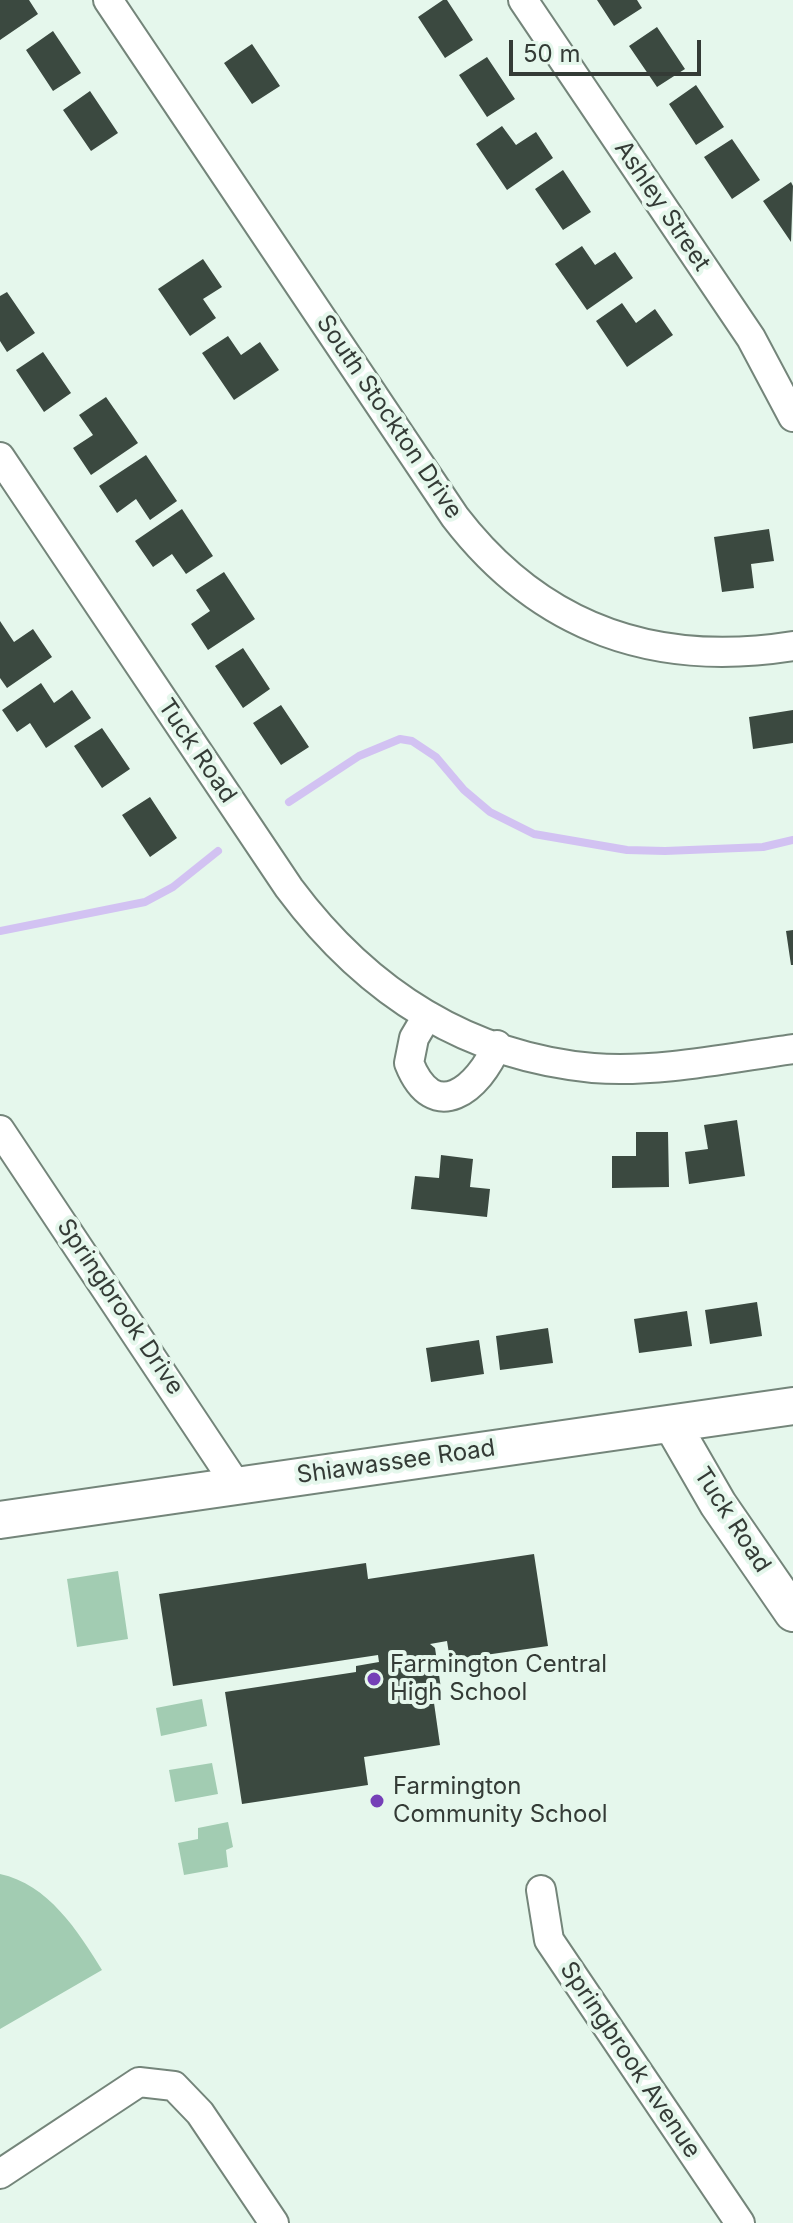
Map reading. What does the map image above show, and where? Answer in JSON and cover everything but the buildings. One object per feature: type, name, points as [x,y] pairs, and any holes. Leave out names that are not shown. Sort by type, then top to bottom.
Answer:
[{"type":"street","name":"South Stockton Drive","points":[[108,0],[455,517],[510,577],[578,621],[631,642],[703,653],[793,646]]},
{"type":"street","name":"Ashley Street","points":[[523,0],[751,338],[793,417]]},
{"type":"street","name":"Tuck Road","points":[[0,457],[308,914],[372,980],[427,1016],[471,1038],[538,1059],[594,1068],[685,1064],[793,1049]]},
{"type":"street","points":[[427,1016],[414,1038],[409,1063],[424,1089],[436,1095],[455,1096],[471,1087],[489,1065],[497,1045]]},
{"type":"street","name":"Springbrook Drive","points":[[0,1130],[237,1486]]},
{"type":"street","name":"Shiawassee Road","points":[[0,1520],[454,1452],[673,1426],[793,1406]]},
{"type":"street","name":"Tuck Road","points":[[673,1426],[718,1504],[793,1613]]},
{"type":"street","name":"Springbrook Avenue","points":[[541,1890],[549,1940],[740,2223]]},
{"type":"street","points":[[0,2174],[139,2082],[174,2086],[200,2113],[274,2223]]},
{"type":"green space","points":[[118,1571],[128,1639],[77,1647],[67,1579]]},
{"type":"green space","points":[[202,1699],[207,1726],[161,1736],[156,1708]]},
{"type":"green space","points":[[212,1763],[218,1794],[175,1802],[169,1770]]},
{"type":"green space","points":[[228,1822],[233,1847],[226,1850],[228,1867],[184,1875],[178,1843],[198,1839],[198,1828]]},
{"type":"green space","points":[[0,1874],[17,1879],[47,1898],[72,1925],[102,1970],[0,2029]]},
{"type":"waterway","points":[[289,802],[359,756],[400,739],[412,741],[436,757],[464,790],[490,812],[534,834],[627,850],[665,851],[763,847],[793,840]]},
{"type":"waterway","points":[[0,931],[145,902],[173,887],[218,851]]},
{"type":"place","name":"Farmington Central High School","points":[[374,1679]]},
{"type":"place","name":"Farmington Community School","points":[[377,1801]]}]
